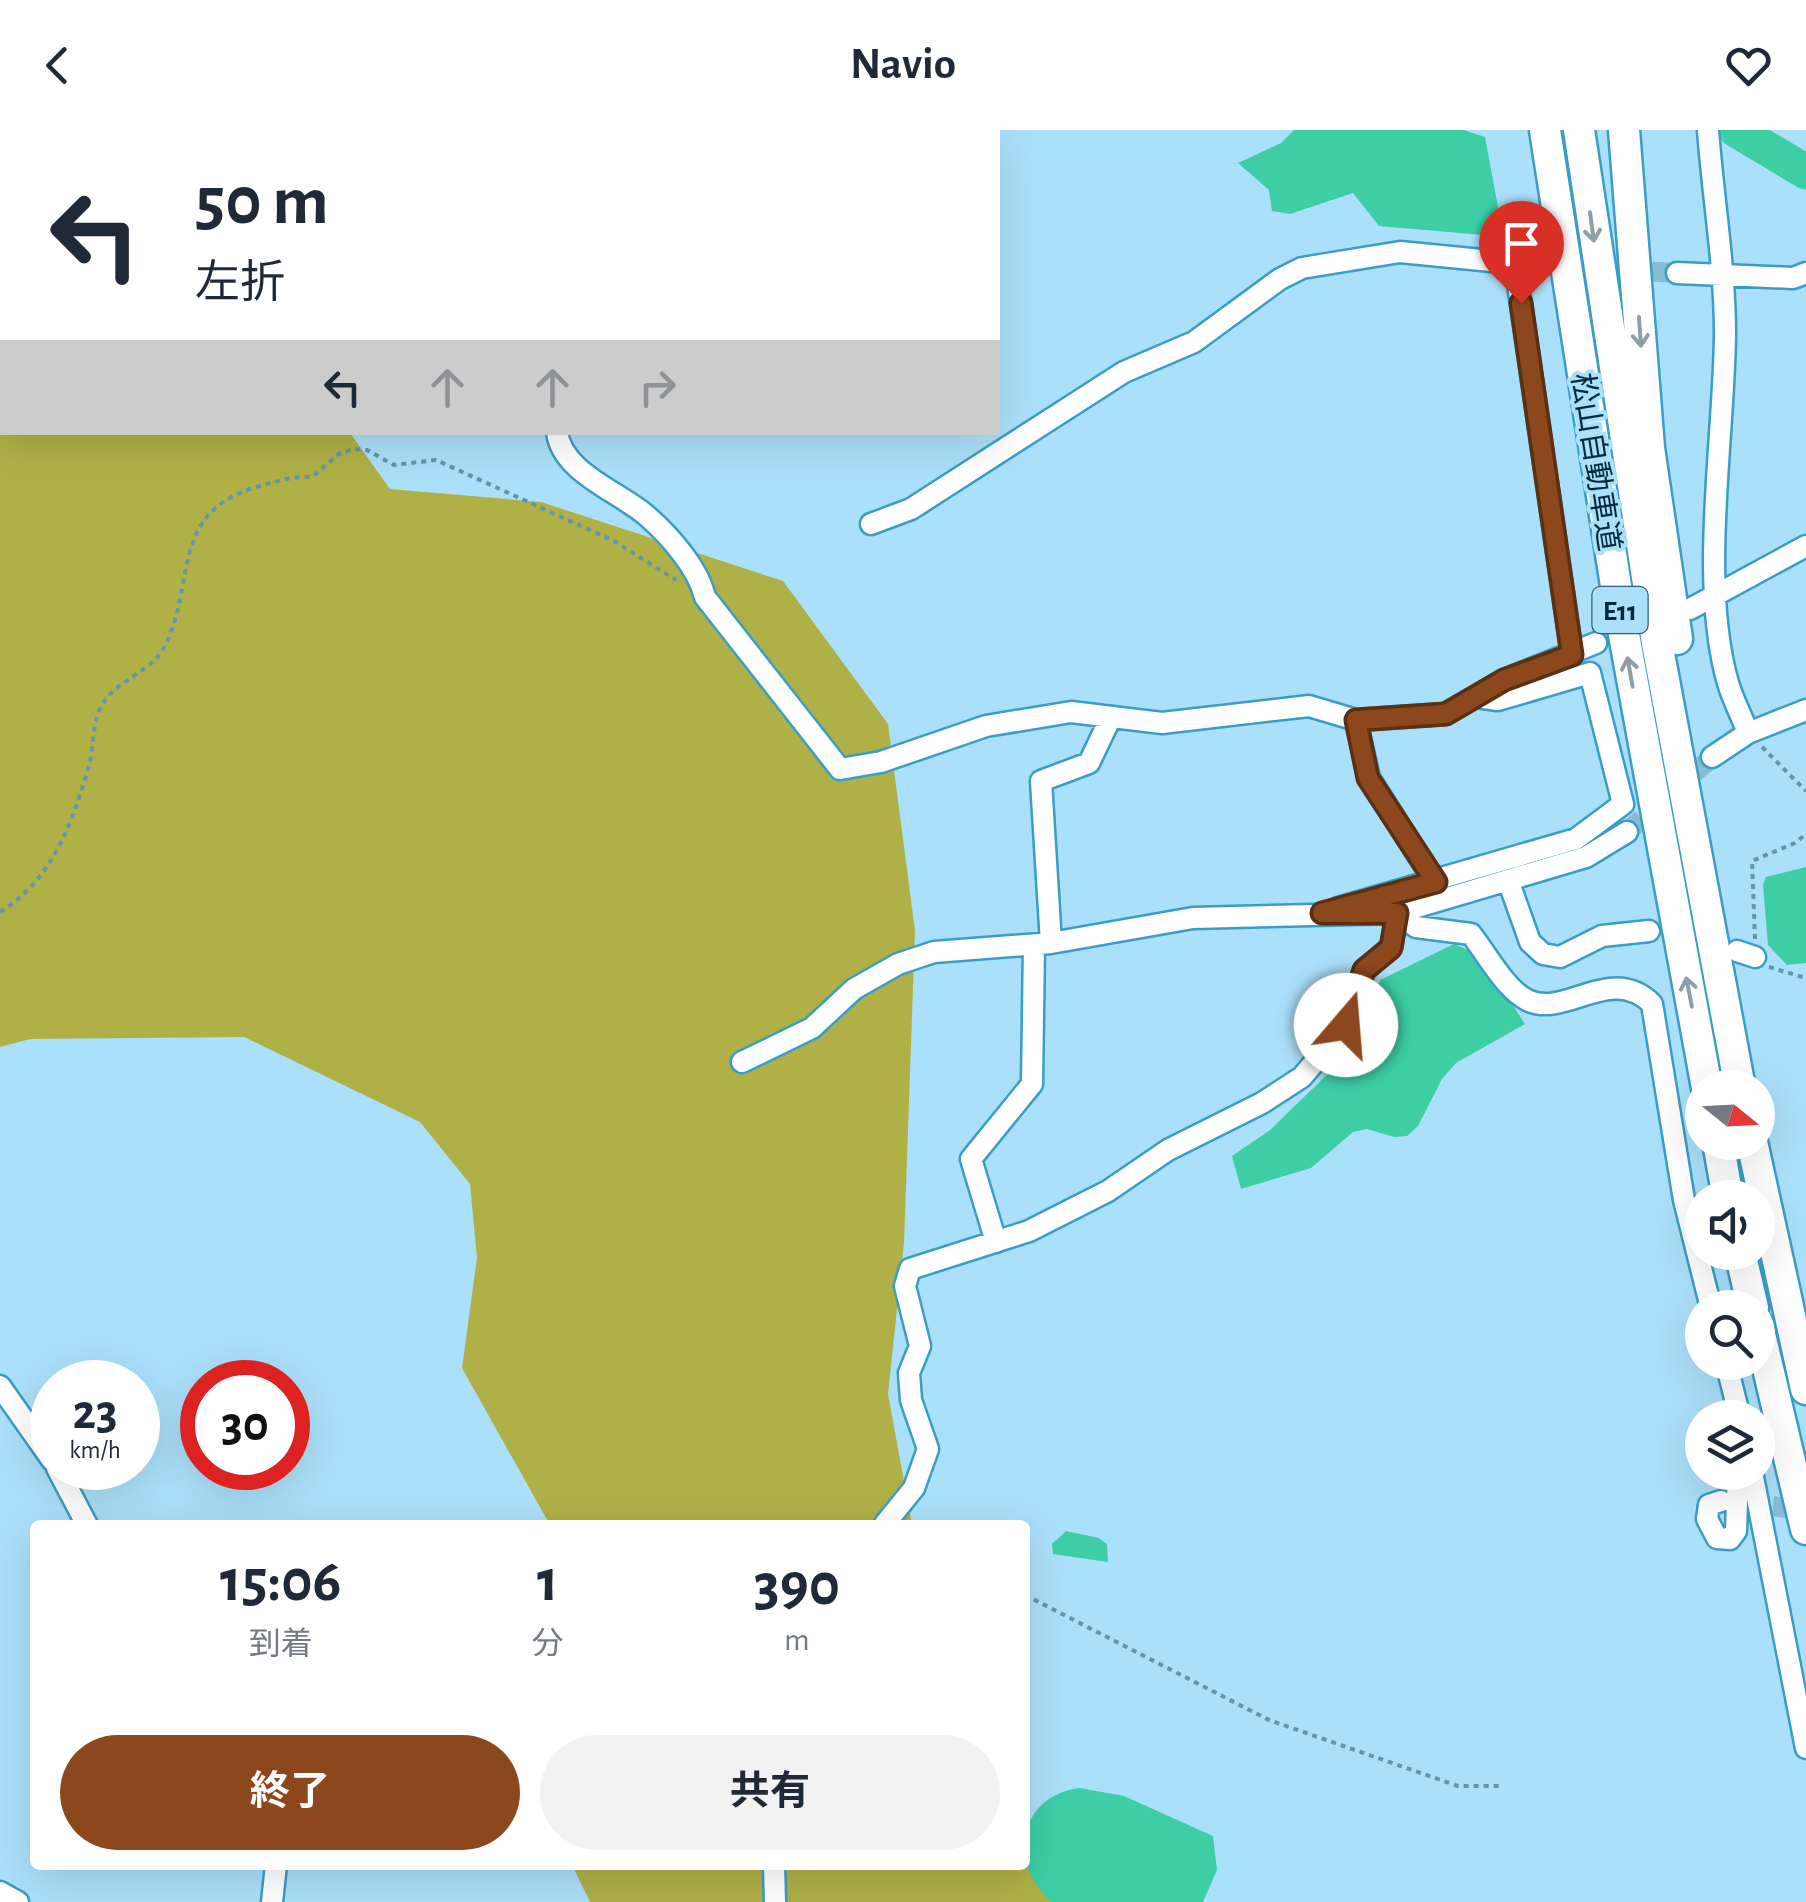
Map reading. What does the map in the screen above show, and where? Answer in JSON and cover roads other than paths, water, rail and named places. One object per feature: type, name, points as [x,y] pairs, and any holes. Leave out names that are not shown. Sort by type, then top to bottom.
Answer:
[{"type":"highway","name":"松山自動車道","points":[[1543,130],[1621,618],[1704,1070]]},
{"type":"highway","name":"松山自動車道","points":[[1579,130],[1647,584],[1736,1070]]},
{"type":"highway","points":[[1624,130],[1649,448],[1711,867],[1727,1030]]},
{"type":"highway","points":[[1756,1160],[1806,1389]]},
{"type":"highway","points":[[1771,1380],[1806,1529]]},
{"type":"street","points":[[1708,130],[1725,332],[1717,595],[1728,684],[1748,732]]},
{"type":"street","points":[[871,524],[911,509],[1124,372],[1194,342],[1280,278],[1302,268],[1400,252],[1524,264],[1572,655]]},
{"type":"street","points":[[1676,273],[1793,278],[1806,273]]},
{"type":"street","points":[[559,435],[563,451],[594,480],[648,517],[700,578],[706,598],[840,769],[881,762],[986,726],[1070,712],[1162,724],[1309,706],[1356,720],[1446,714],[1504,680],[1596,643]]},
{"type":"street","points":[[1690,609],[1806,546]]},
{"type":"street","points":[[1322,913],[1576,839],[1624,804],[1590,673],[1498,700],[1476,697]]},
{"type":"street","points":[[1712,758],[1748,732],[1806,710]]},
{"type":"street","points":[[996,1242],[971,1159],[1032,1084],[1042,944],[1040,780],[1089,762],[1112,717]]},
{"type":"street","points":[[1356,720],[1368,778],[1436,882]]},
{"type":"street","points":[[742,1062],[812,1028],[854,990],[898,964],[934,952],[1042,944],[1193,918],[1397,913],[1586,857],[1626,832]]},
{"type":"street","points":[[1508,880],[1530,942],[1543,954],[1560,957],[1602,936],[1649,931]]},
{"type":"street","points":[[888,1520],[914,1488],[928,1449],[911,1400],[909,1374],[920,1346],[905,1286],[910,1270],[1029,1231],[1108,1191],[1168,1150],[1262,1104],[1302,1077],[1346,1025],[1364,970],[1391,948],[1397,913]]},
{"type":"street","points":[[1397,913],[1416,926],[1471,934],[1521,997],[1536,1004],[1616,987],[1640,991],[1652,1004],[1684,1200],[1707,1290]]},
{"type":"street","points":[[0,1386],[30,1429]]},
{"type":"street","points":[[68,1490],[83,1520]]},
{"type":"street","points":[[1721,1501],[1706,1509],[1712,1535],[1722,1540],[1736,1531],[1737,1490]]},
{"type":"street","points":[[1756,1490],[1806,1748]]},
{"type":"street","points":[[272,1902],[275,1870]]},
{"type":"street","points":[[774,1870],[775,1902]]},
{"type":"street","points":[[0,1892],[18,1902]]},
{"type":"waterway","points":[[1736,130],[1806,172]]},
{"type":"tunnel","points":[[1532,265],[1677,273]]},
{"type":"tunnel","points":[[1627,832],[1712,757]]},
{"type":"tunnel","points":[[1743,1503],[1806,1510]]}]
